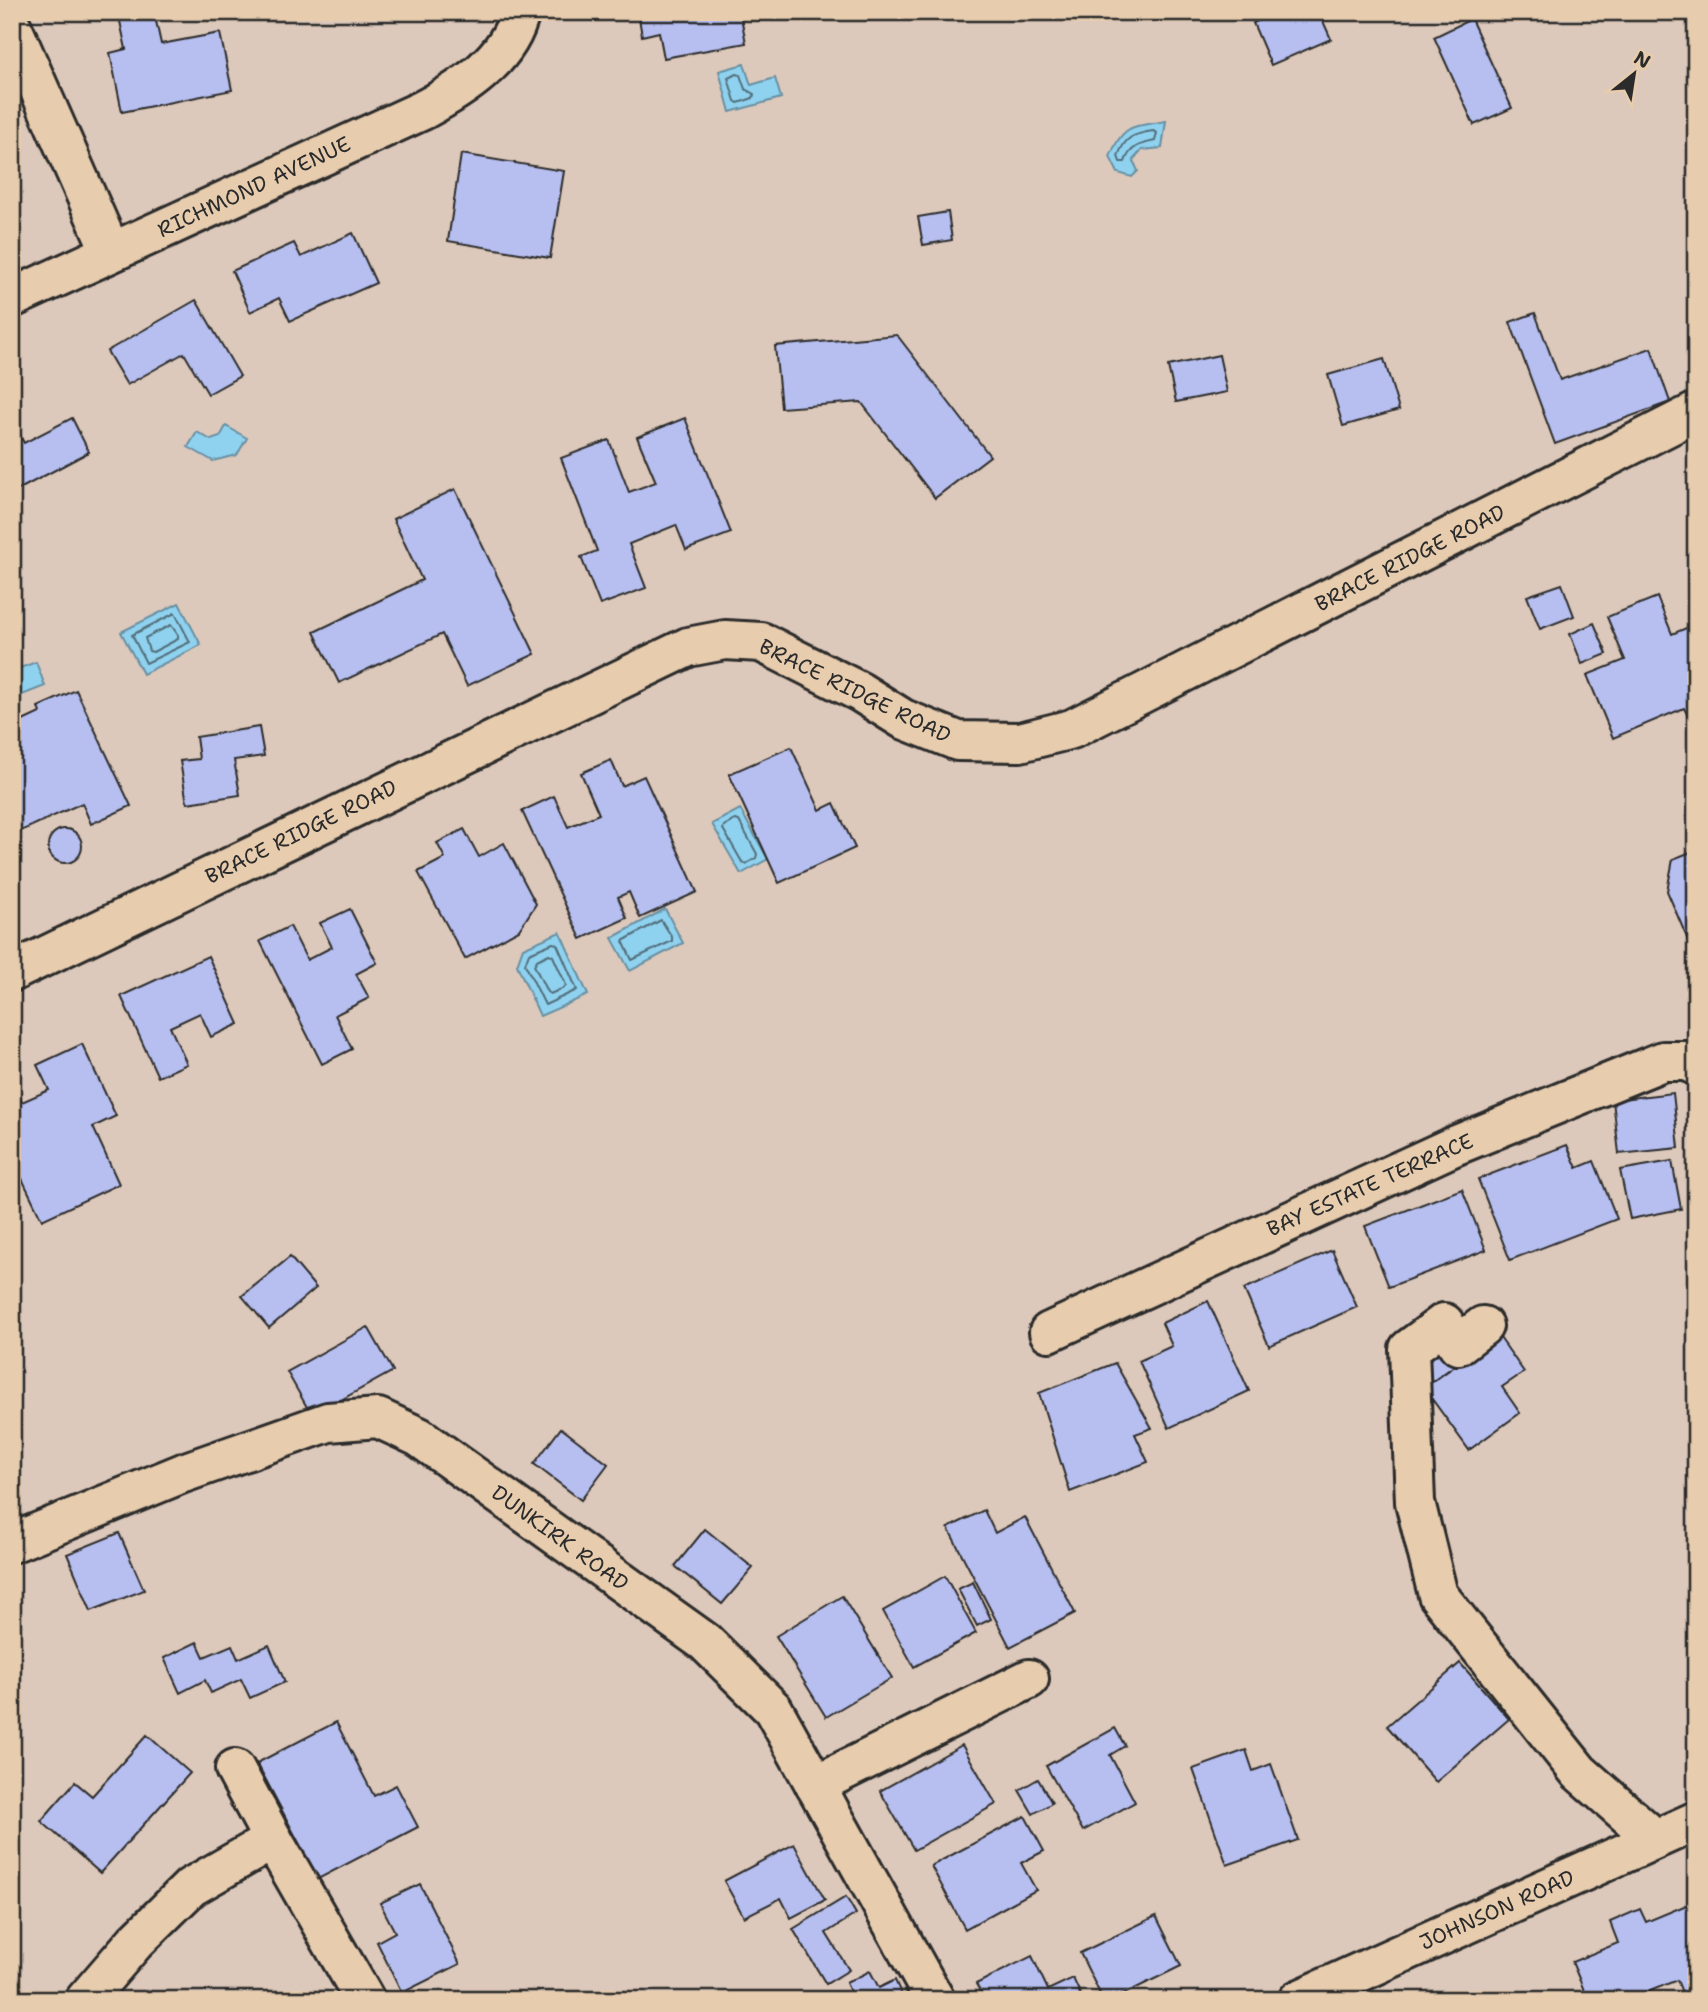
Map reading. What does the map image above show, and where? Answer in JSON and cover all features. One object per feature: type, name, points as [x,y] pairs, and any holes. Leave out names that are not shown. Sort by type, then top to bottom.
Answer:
[{"type":"street","name":"RICHMOND AVENUE","points":[[12,298],[423,110],[452,94],[489,64],[510,37],[520,12]]},
{"type":"street","points":[[12,27],[111,252]]},
{"type":"street","name":"BRACE RIDGE ROAD","points":[[12,972],[688,647],[725,640],[761,642],[860,692],[903,719],[958,741],[1020,742],[1072,729],[1696,412]]},
{"type":"street","name":"BAY ESTATE TERRACE","points":[[1049,1332],[1466,1141],[1662,1061],[1688,1061],[1696,1066]]},
{"type":"street","points":[[1483,1326],[1458,1345],[1444,1323],[1409,1349],[1415,1502],[1438,1595],[1579,1772],[1655,1839]]},
{"type":"street","name":"DUNKIRK ROAD","points":[[12,1543],[183,1473],[328,1422],[378,1418],[419,1437],[705,1642],[773,1709],[934,2000]]},
{"type":"street","points":[[815,1785],[1029,1679]]},
{"type":"street","points":[[235,1769],[365,2000]]},
{"type":"street","name":"JOHNSON ROAD","points":[[1298,2000],[1696,1821]]},
{"type":"street","points":[[85,2000],[135,1942],[191,1887],[273,1840]]},
{"type":"water","points":[[744,64],[751,85],[775,78],[781,98],[730,112],[719,71]]},
{"type":"water","points":[[1166,121],[1162,148],[1142,150],[1133,160],[1138,171],[1132,177],[1118,173],[1110,157],[1125,132],[1137,126]]},
{"type":"water","points":[[226,426],[247,438],[237,455],[213,461],[188,447],[197,432],[211,440],[220,437]]},
{"type":"water","points":[[179,603],[201,645],[143,674],[121,632]]},
{"type":"water","points":[[36,662],[45,686],[12,699],[12,671]]},
{"type":"water","points":[[740,809],[768,859],[741,874],[712,824]]},
{"type":"water","points":[[665,909],[683,943],[630,971],[612,938]]},
{"type":"water","points":[[560,932],[588,995],[540,1016],[517,965],[523,948]]},
{"type":"building","points":[[118,12],[154,12],[161,44],[220,33],[232,90],[122,112],[110,53],[126,49]]},
{"type":"building","points":[[638,12],[740,12],[746,43],[664,58],[659,32],[642,36]]},
{"type":"building","points":[[1278,12],[1319,12],[1331,39],[1271,65],[1253,23]]},
{"type":"building","points":[[1471,19],[1512,108],[1474,125],[1434,37]]},
{"type":"building","points":[[461,154],[564,171],[550,258],[448,241]]},
{"type":"building","points":[[948,212],[952,240],[923,245],[918,217]]},
{"type":"building","points":[[353,233],[376,283],[290,321],[279,298],[250,312],[232,271],[294,243],[301,257]]},
{"type":"building","points":[[196,300],[240,376],[208,394],[184,353],[127,385],[107,351]]},
{"type":"building","points":[[1535,313],[1560,380],[1651,348],[1670,402],[1555,444],[1510,322]]},
{"type":"building","points":[[897,335],[990,456],[935,498],[861,402],[781,408],[775,346]]},
{"type":"building","points":[[1219,355],[1227,392],[1176,402],[1168,366]]},
{"type":"building","points":[[1384,359],[1399,410],[1343,426],[1328,375]]},
{"type":"building","points":[[72,418],[89,452],[12,493],[12,421],[24,443]]},
{"type":"building","points":[[685,418],[731,533],[686,550],[676,525],[629,544],[646,588],[600,605],[581,557],[597,551],[561,458],[609,440],[629,492],[656,482],[637,437]]},
{"type":"building","points":[[455,489],[535,654],[467,686],[442,634],[339,683],[314,632],[422,580],[393,519]]},
{"type":"building","points":[[1562,584],[1574,616],[1540,629],[1527,596]]},
{"type":"building","points":[[1657,597],[1672,634],[1696,624],[1696,732],[1684,708],[1613,738],[1587,675],[1625,660],[1607,617]]},
{"type":"building","points":[[1594,623],[1607,654],[1582,664],[1570,634]]},
{"type":"building","points":[[76,690],[131,806],[91,824],[82,803],[12,835],[12,726],[40,713],[38,707]]},
{"type":"building","points":[[259,727],[264,756],[234,760],[240,795],[187,803],[180,761],[199,759],[196,737]]},
{"type":"building","points":[[791,747],[820,810],[834,803],[855,848],[779,883],[729,774]]},
{"type":"building","points":[[611,760],[622,786],[644,776],[697,892],[640,918],[629,892],[618,897],[627,918],[581,939],[522,811],[554,796],[568,827],[599,814],[581,773]]},
{"type":"building","points":[[65,829],[77,834],[82,846],[77,858],[65,863],[53,858],[48,846],[53,834]]},
{"type":"building","points":[[464,829],[479,857],[504,843],[536,904],[519,930],[465,959],[418,872],[445,858],[437,843]]},
{"type":"building","points":[[1696,850],[1696,959],[1667,891],[1673,859]]},
{"type":"building","points":[[350,909],[377,963],[356,974],[369,998],[335,1015],[352,1049],[322,1064],[260,941],[290,926],[307,960],[332,947],[320,923]]},
{"type":"building","points":[[208,956],[239,1024],[211,1037],[200,1013],[170,1027],[187,1064],[158,1077],[121,996]]},
{"type":"building","points":[[82,1044],[116,1116],[93,1127],[119,1184],[42,1220],[12,1158],[12,1081],[22,1102],[49,1090],[37,1065]]},
{"type":"building","points":[[1673,1093],[1679,1148],[1619,1154],[1613,1100]]},
{"type":"building","points":[[1567,1145],[1577,1168],[1594,1161],[1617,1219],[1510,1260],[1478,1179]]},
{"type":"building","points":[[1672,1161],[1681,1209],[1630,1219],[1620,1170]]},
{"type":"building","points":[[1462,1189],[1486,1250],[1389,1287],[1365,1226]]},
{"type":"building","points":[[1332,1250],[1357,1307],[1269,1346],[1244,1289]]},
{"type":"building","points":[[290,1257],[316,1288],[269,1328],[242,1296]]},
{"type":"building","points":[[1208,1301],[1249,1391],[1169,1428],[1139,1361],[1172,1346],[1162,1323]]},
{"type":"building","points":[[368,1327],[393,1371],[312,1416],[287,1372]]},
{"type":"building","points":[[1498,1335],[1524,1372],[1502,1387],[1520,1413],[1469,1450],[1424,1388]]},
{"type":"building","points":[[1442,1348],[1454,1366],[1426,1386],[1414,1367]]},
{"type":"building","points":[[1115,1363],[1152,1428],[1135,1434],[1148,1462],[1070,1492],[1039,1393]]},
{"type":"building","points":[[561,1428],[608,1464],[581,1500],[534,1464]]},
{"type":"building","points":[[984,1510],[995,1533],[1025,1517],[1075,1613],[1010,1647],[948,1528]]},
{"type":"building","points":[[705,1529],[753,1568],[722,1604],[675,1566]]},
{"type":"building","points":[[119,1533],[144,1590],[91,1611],[67,1554]]},
{"type":"building","points":[[945,1576],[976,1633],[914,1667],[883,1611]]},
{"type":"building","points":[[973,1582],[991,1619],[977,1626],[958,1589]]},
{"type":"building","points":[[842,1596],[892,1678],[826,1717],[776,1636]]},
{"type":"building","points":[[197,1642],[204,1657],[232,1645],[238,1659],[269,1645],[285,1682],[250,1698],[241,1679],[211,1693],[205,1680],[180,1693],[164,1658]]},
{"type":"building","points":[[1460,1663],[1509,1719],[1436,1782],[1387,1726]]},
{"type":"building","points":[[336,1722],[374,1796],[396,1785],[418,1827],[318,1879],[257,1763]]},
{"type":"building","points":[[1115,1728],[1125,1746],[1110,1755],[1135,1802],[1083,1831],[1046,1766]]},
{"type":"building","points":[[147,1735],[190,1773],[100,1873],[41,1821],[75,1782],[92,1796]]},
{"type":"building","points":[[962,1745],[996,1804],[914,1850],[880,1791]]},
{"type":"building","points":[[1246,1750],[1253,1771],[1271,1764],[1298,1840],[1227,1865],[1193,1769]]},
{"type":"building","points":[[1038,1779],[1052,1803],[1033,1814],[1019,1790]]},
{"type":"building","points":[[1025,1816],[1044,1851],[1021,1863],[1036,1890],[965,1929],[931,1866]]},
{"type":"building","points":[[794,1844],[825,1900],[791,1918],[781,1898],[744,1917],[724,1881]]},
{"type":"building","points":[[420,1884],[460,1964],[402,1993],[377,1942],[395,1932],[380,1903]]},
{"type":"building","points":[[846,1897],[856,1914],[826,1933],[849,1970],[826,1984],[793,1929]]},
{"type":"building","points":[[1696,1901],[1696,2000],[1685,2000],[1677,1980],[1628,2000],[1588,2000],[1572,1962],[1618,1943],[1610,1922],[1640,1909],[1646,1922]]},
{"type":"building","points":[[1156,1916],[1181,1966],[1112,2000],[1103,2000],[1080,1953]]},
{"type":"building","points":[[1032,1956],[1048,1990],[1073,1978],[1083,2000],[985,2000],[976,1984]]},
{"type":"building","points":[[870,1971],[879,1988],[895,1980],[903,1998],[854,2000],[846,1983]]}]
